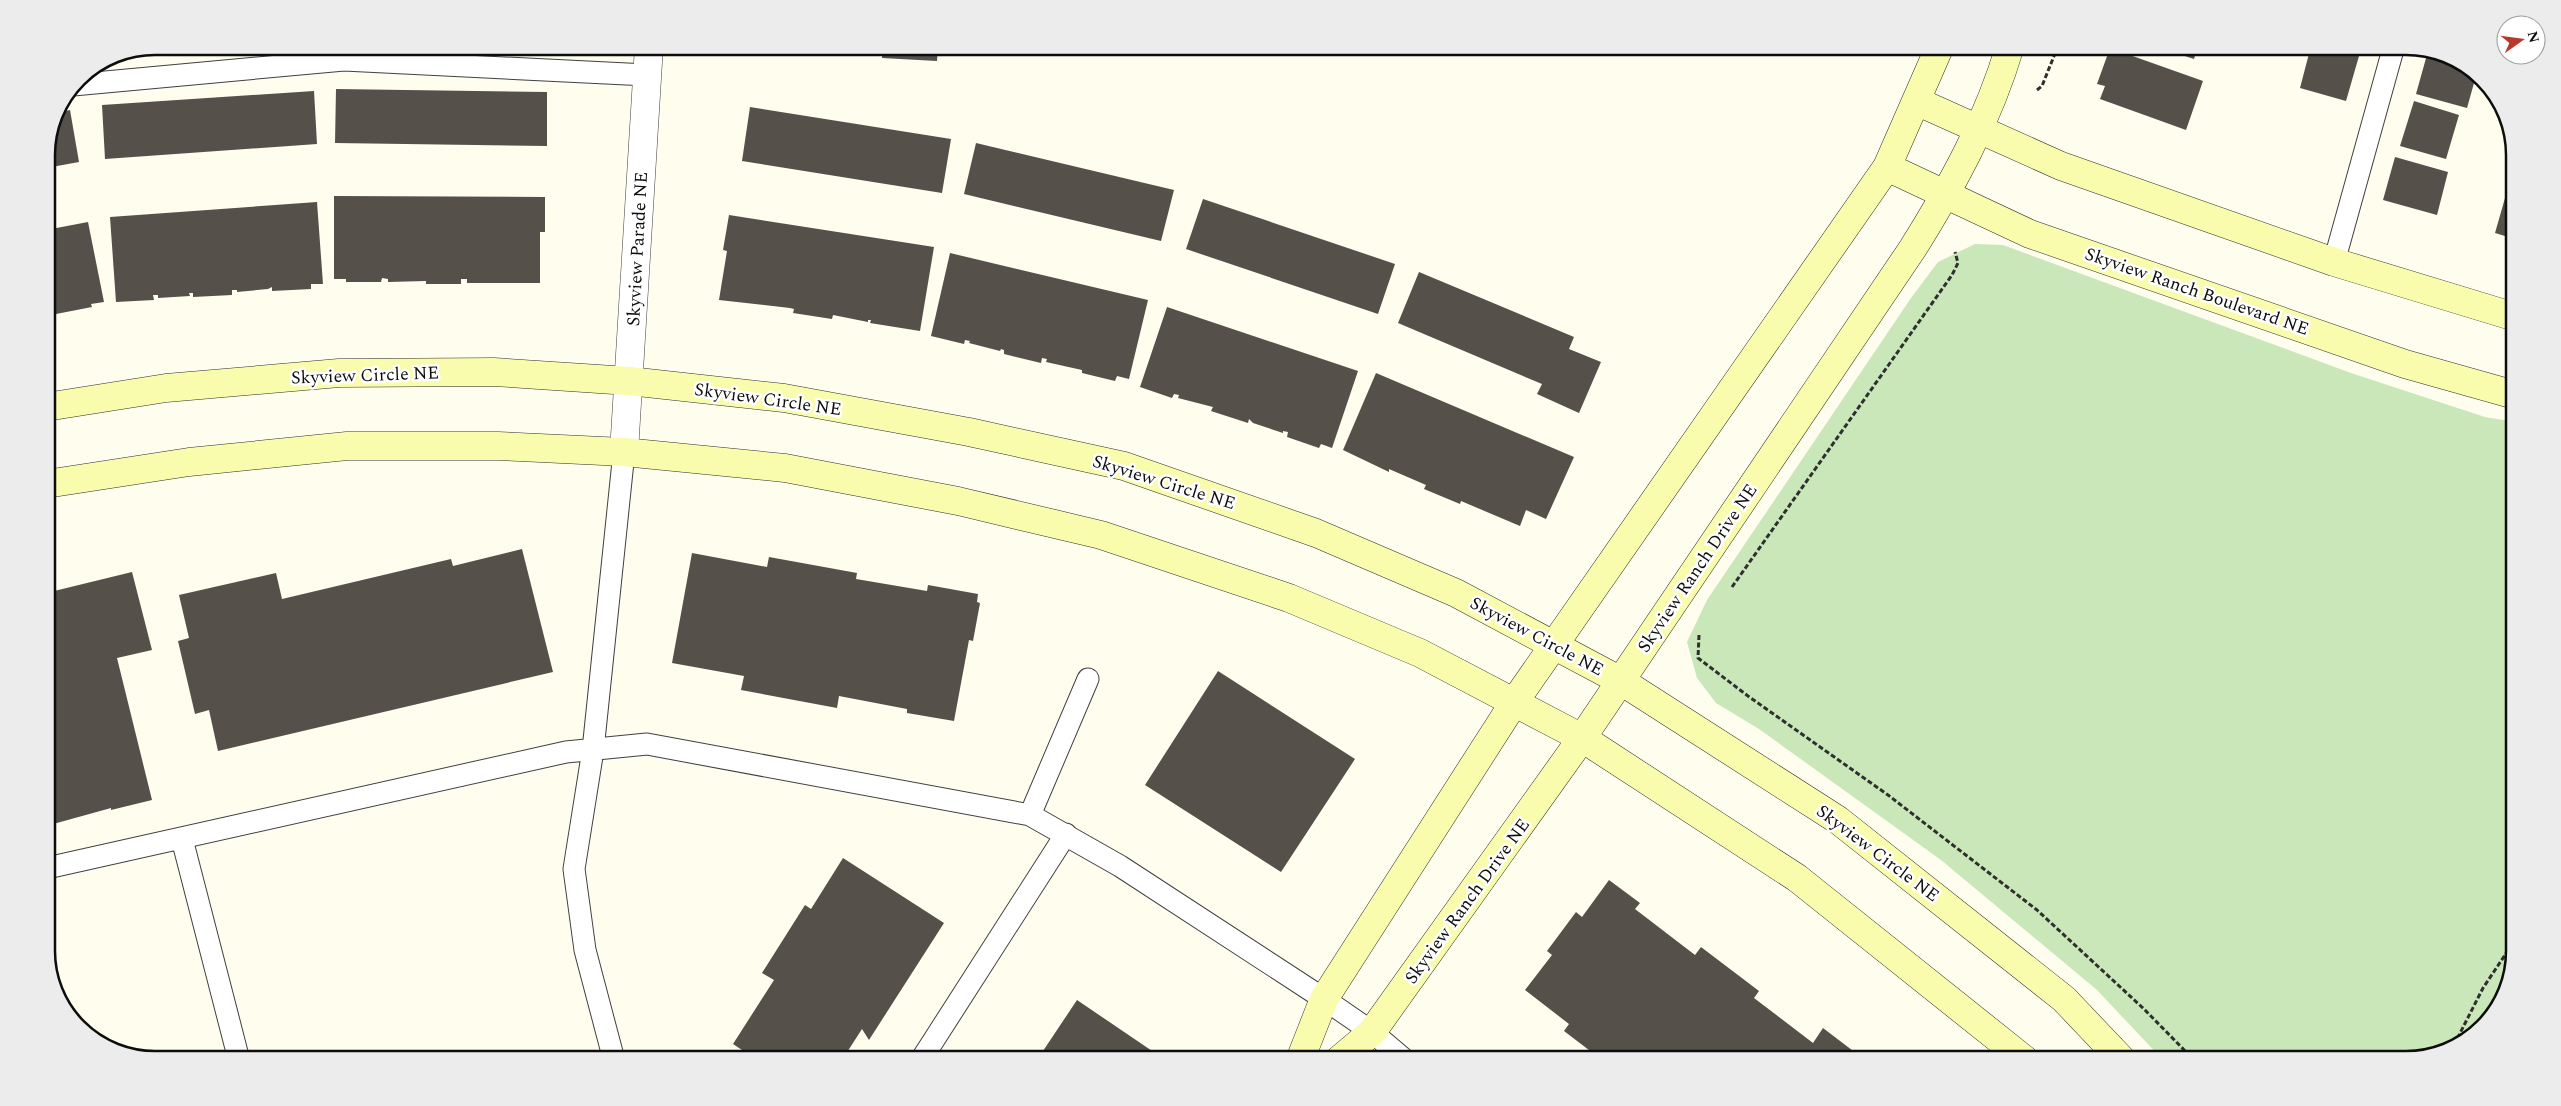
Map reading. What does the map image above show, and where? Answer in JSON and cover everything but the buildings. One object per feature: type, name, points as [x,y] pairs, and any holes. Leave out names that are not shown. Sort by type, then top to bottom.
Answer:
[{"type":"street","name":"Skyview Parade NE","points":[[624,452],[648,55]]},
{"type":"street","points":[[1304,1051],[1324,1000],[1515,701],[1556,645],[1887,167],[1936,55]]},
{"type":"street","name":"Skyview Ranch Drive NE","points":[[1350,1051],[1372,1032],[1582,738],[1946,195],[1979,129],[2007,55]]},
{"type":"street","points":[[1916,101],[2060,166],[2334,262],[2506,314]]},
{"type":"street","name":"Skyview Ranch Boulevard NE","points":[[1887,167],[2030,234],[2404,364],[2506,392]]},
{"type":"street","name":"Skyview Circle NE","points":[[55,406],[166,388],[339,373],[494,372],[629,381],[784,398],[969,432],[1124,466],[1316,533],[1456,593],[1621,681],[1838,820],[2064,999],[2113,1051]]},
{"type":"street","points":[[55,483],[190,462],[347,446],[498,446],[624,452],[785,468],[958,501],[1101,535],[1289,598],[1420,653],[1515,701],[1582,738],[1797,878],[2015,1051]]},
{"type":"lane","points":[[84,84],[327,55]]},
{"type":"lane","points":[[372,55],[647,75]]},
{"type":"lane","points":[[2334,262],[2392,55]]},
{"type":"lane","points":[[612,1051],[585,950],[574,869],[593,750],[624,452]]},
{"type":"lane","points":[[1030,815],[1088,678]]},
{"type":"lane","points":[[55,866],[566,752],[646,744],[1030,815],[1120,866],[1372,1032],[1394,1051]]},
{"type":"lane","points":[[927,1051],[1066,834]]},
{"type":"lane","points":[[182,839],[238,1051]]},
{"type":"path","points":[[2035,92],[2042,86],[2054,55]]},
{"type":"path","points":[[1732,588],[1952,274],[1958,263],[1954,247],[1973,207]]},
{"type":"path","points":[[1703,629],[1698,637],[1698,658],[1748,696],[1888,795],[2037,910],[2144,1008],[2185,1051]]},
{"type":"path","points":[[2459,1036],[2483,988],[2506,954]]},
{"type":"green space","points":[[1975,244],[2003,245],[2351,373],[2485,417],[2506,420],[2506,951],[2503,977],[2493,1001],[2477,1022],[2462,1034],[2438,1046],[2406,1051],[2155,1051],[2097,990],[1941,860],[1759,729],[1716,703],[1697,678],[1687,642],[1707,600],[1911,298],[1938,262]]}]
